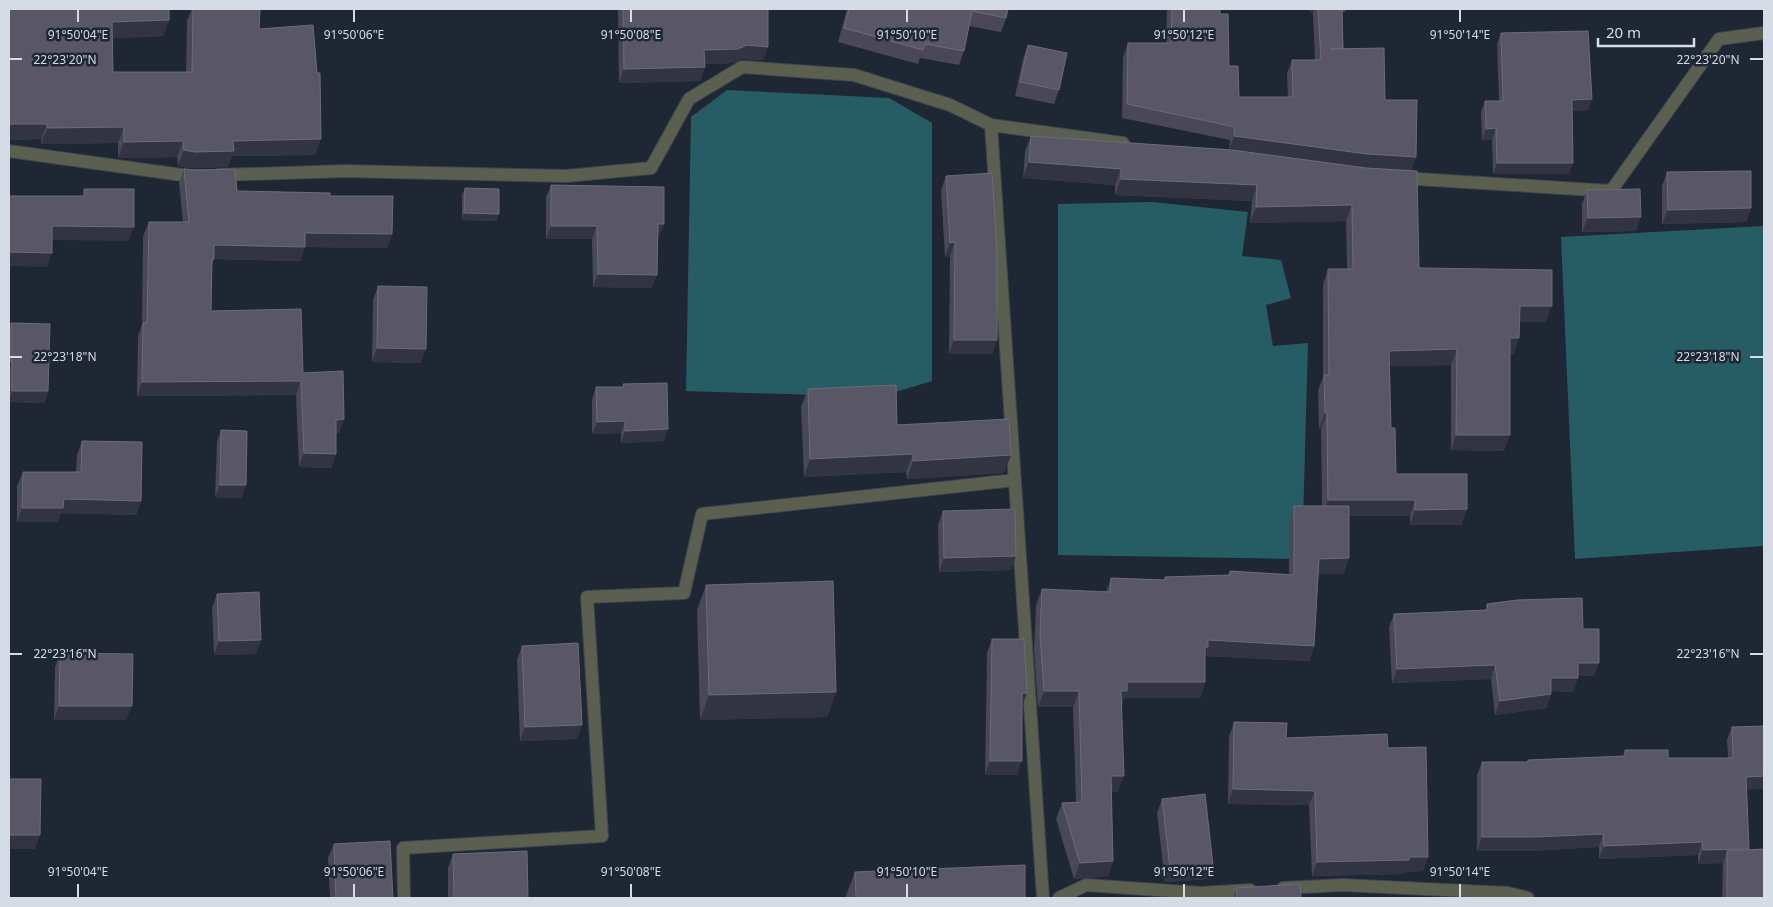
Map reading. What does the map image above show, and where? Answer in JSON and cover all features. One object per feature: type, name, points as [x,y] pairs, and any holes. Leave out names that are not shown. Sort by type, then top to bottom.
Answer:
[{"type":"street","points":[[1390,178],[1611,191],[1719,39],[1764,33]]},
{"type":"street","points":[[9,151],[189,176],[344,171],[566,176],[651,168],[689,99],[742,67],[854,75],[950,105],[991,124],[1137,145]]},
{"type":"street","points":[[991,124],[1043,898]]},
{"type":"street","points":[[404,898],[403,848],[602,836],[587,597],[684,593],[702,514],[1015,480]]},
{"type":"street","points":[[1059,898],[1086,885],[1201,893],[1342,885],[1508,893],[1528,898]]},
{"type":"shaded area","points":[[727,90],[889,98],[932,123],[932,381],[879,397],[686,391],[691,117]]},
{"type":"shaded area","points":[[1152,202],[1248,212],[1242,256],[1281,260],[1291,298],[1266,305],[1273,346],[1308,343],[1302,559],[1058,555],[1058,204]]},
{"type":"shaded area","points":[[1764,226],[1764,546],[1575,559],[1561,237]]},
{"type":"building","points":[[9,9],[169,9],[169,20],[112,22],[113,72],[192,72],[193,9],[260,9],[259,29],[313,25],[317,73],[320,73],[321,139],[233,141],[234,151],[195,152],[184,150],[183,141],[124,142],[124,127],[47,128],[47,124],[10,124]]},
{"type":"building","points":[[623,9],[768,9],[768,47],[747,45],[738,49],[704,50],[705,67],[624,69]]},
{"type":"building","points":[[849,9],[1008,9],[1006,18],[972,11],[964,51],[925,44],[923,50],[844,28]]},
{"type":"building","points":[[1172,9],[1220,9],[1220,14],[1228,14],[1229,66],[1238,66],[1239,97],[1293,97],[1292,60],[1321,60],[1318,9],[1342,9],[1343,48],[1331,49],[1384,48],[1385,100],[1417,100],[1416,157],[1367,154],[1234,136],[1235,127],[1127,104],[1128,43],[1171,43]]},
{"type":"building","points":[[1588,31],[1592,99],[1572,100],[1573,163],[1497,163],[1496,128],[1486,129],[1485,101],[1503,101],[1501,33]]},
{"type":"building","points":[[1028,45],[1067,53],[1059,90],[1020,82]]},
{"type":"building","points":[[1031,136],[1232,150],[1366,168],[1417,171],[1419,268],[1552,270],[1552,306],[1520,306],[1519,338],[1510,338],[1510,435],[1456,435],[1457,349],[1389,351],[1391,428],[1395,428],[1396,474],[1467,474],[1467,509],[1415,510],[1415,500],[1328,500],[1327,413],[1325,413],[1324,375],[1329,375],[1328,269],[1353,269],[1352,205],[1256,207],[1257,185],[1121,179],[1121,169],[1029,162]]},
{"type":"building","points":[[184,169],[235,169],[237,191],[330,193],[330,196],[393,196],[392,234],[305,233],[305,247],[214,245],[211,311],[301,309],[303,373],[343,371],[344,419],[336,420],[336,454],[304,453],[301,381],[142,382],[143,323],[147,323],[149,222],[189,222]]},
{"type":"building","points":[[1751,171],[1751,208],[1668,210],[1667,172]]},
{"type":"building","points":[[992,173],[997,251],[997,340],[954,340],[955,242],[950,243],[946,176]]},
{"type":"building","points":[[551,185],[664,187],[664,224],[658,224],[657,275],[598,274],[597,226],[551,226]]},
{"type":"building","points":[[465,188],[499,189],[499,214],[464,213]]},
{"type":"building","points":[[84,189],[134,189],[134,227],[52,226],[52,253],[9,252],[9,196],[84,196]]},
{"type":"building","points":[[1640,189],[1641,217],[1588,218],[1587,190]]},
{"type":"building","points":[[378,286],[427,287],[426,349],[377,348]]},
{"type":"building","points":[[11,323],[50,324],[48,391],[12,391]]},
{"type":"building","points":[[667,383],[668,429],[625,431],[625,421],[597,422],[596,387],[624,387],[623,384]]},
{"type":"building","points":[[896,385],[897,425],[1009,419],[1011,455],[913,461],[913,454],[810,459],[808,389]]},
{"type":"building","points":[[221,430],[247,431],[246,485],[220,485]]},
{"type":"building","points":[[82,441],[142,442],[141,501],[64,499],[63,508],[22,508],[23,472],[81,472]]},
{"type":"building","points":[[1294,506],[1349,506],[1349,558],[1319,559],[1314,646],[1208,640],[1208,647],[1205,647],[1205,682],[1127,682],[1127,691],[1121,691],[1124,776],[1111,776],[1113,861],[1080,863],[1062,803],[1082,802],[1079,691],[1044,691],[1040,634],[1042,589],[1110,592],[1111,578],[1165,580],[1165,577],[1230,575],[1230,571],[1294,575]]},
{"type":"building","points":[[1015,509],[1016,556],[944,558],[943,511]]},
{"type":"building","points":[[833,581],[836,692],[709,695],[706,585]]},
{"type":"building","points":[[259,592],[261,640],[219,641],[217,594]]},
{"type":"building","points":[[1582,598],[1583,629],[1599,629],[1599,663],[1578,663],[1578,678],[1551,678],[1551,694],[1500,701],[1495,665],[1397,669],[1394,614],[1488,610],[1487,604],[1517,600]]},
{"type":"building","points":[[992,639],[1024,639],[1027,693],[1022,693],[1022,761],[990,761]]},
{"type":"building","points":[[578,643],[582,725],[525,727],[522,646]]},
{"type":"building","points":[[60,653],[133,654],[132,706],[59,706]]},
{"type":"building","points":[[1234,722],[1287,723],[1286,738],[1387,734],[1388,748],[1426,747],[1428,857],[1409,857],[1409,860],[1317,862],[1315,791],[1233,789]]},
{"type":"building","points":[[1764,726],[1764,776],[1746,777],[1749,849],[1703,850],[1702,842],[1604,846],[1603,834],[1482,837],[1482,762],[1528,762],[1528,760],[1625,756],[1625,750],[1668,750],[1668,758],[1733,758],[1732,727]]},
{"type":"building","points":[[9,779],[41,779],[40,835],[9,835]]},
{"type":"building","points":[[1205,794],[1213,865],[1170,868],[1162,799]]},
{"type":"building","points":[[390,841],[393,898],[336,898],[334,844]]},
{"type":"building","points":[[1764,849],[1764,898],[1727,898],[1727,851]]},
{"type":"building","points":[[527,851],[528,898],[454,898],[453,854]]},
{"type":"building","points":[[1025,865],[1025,898],[856,898],[855,872]]},
{"type":"building","points":[[1300,884],[1301,898],[1237,898],[1236,888]]}]
